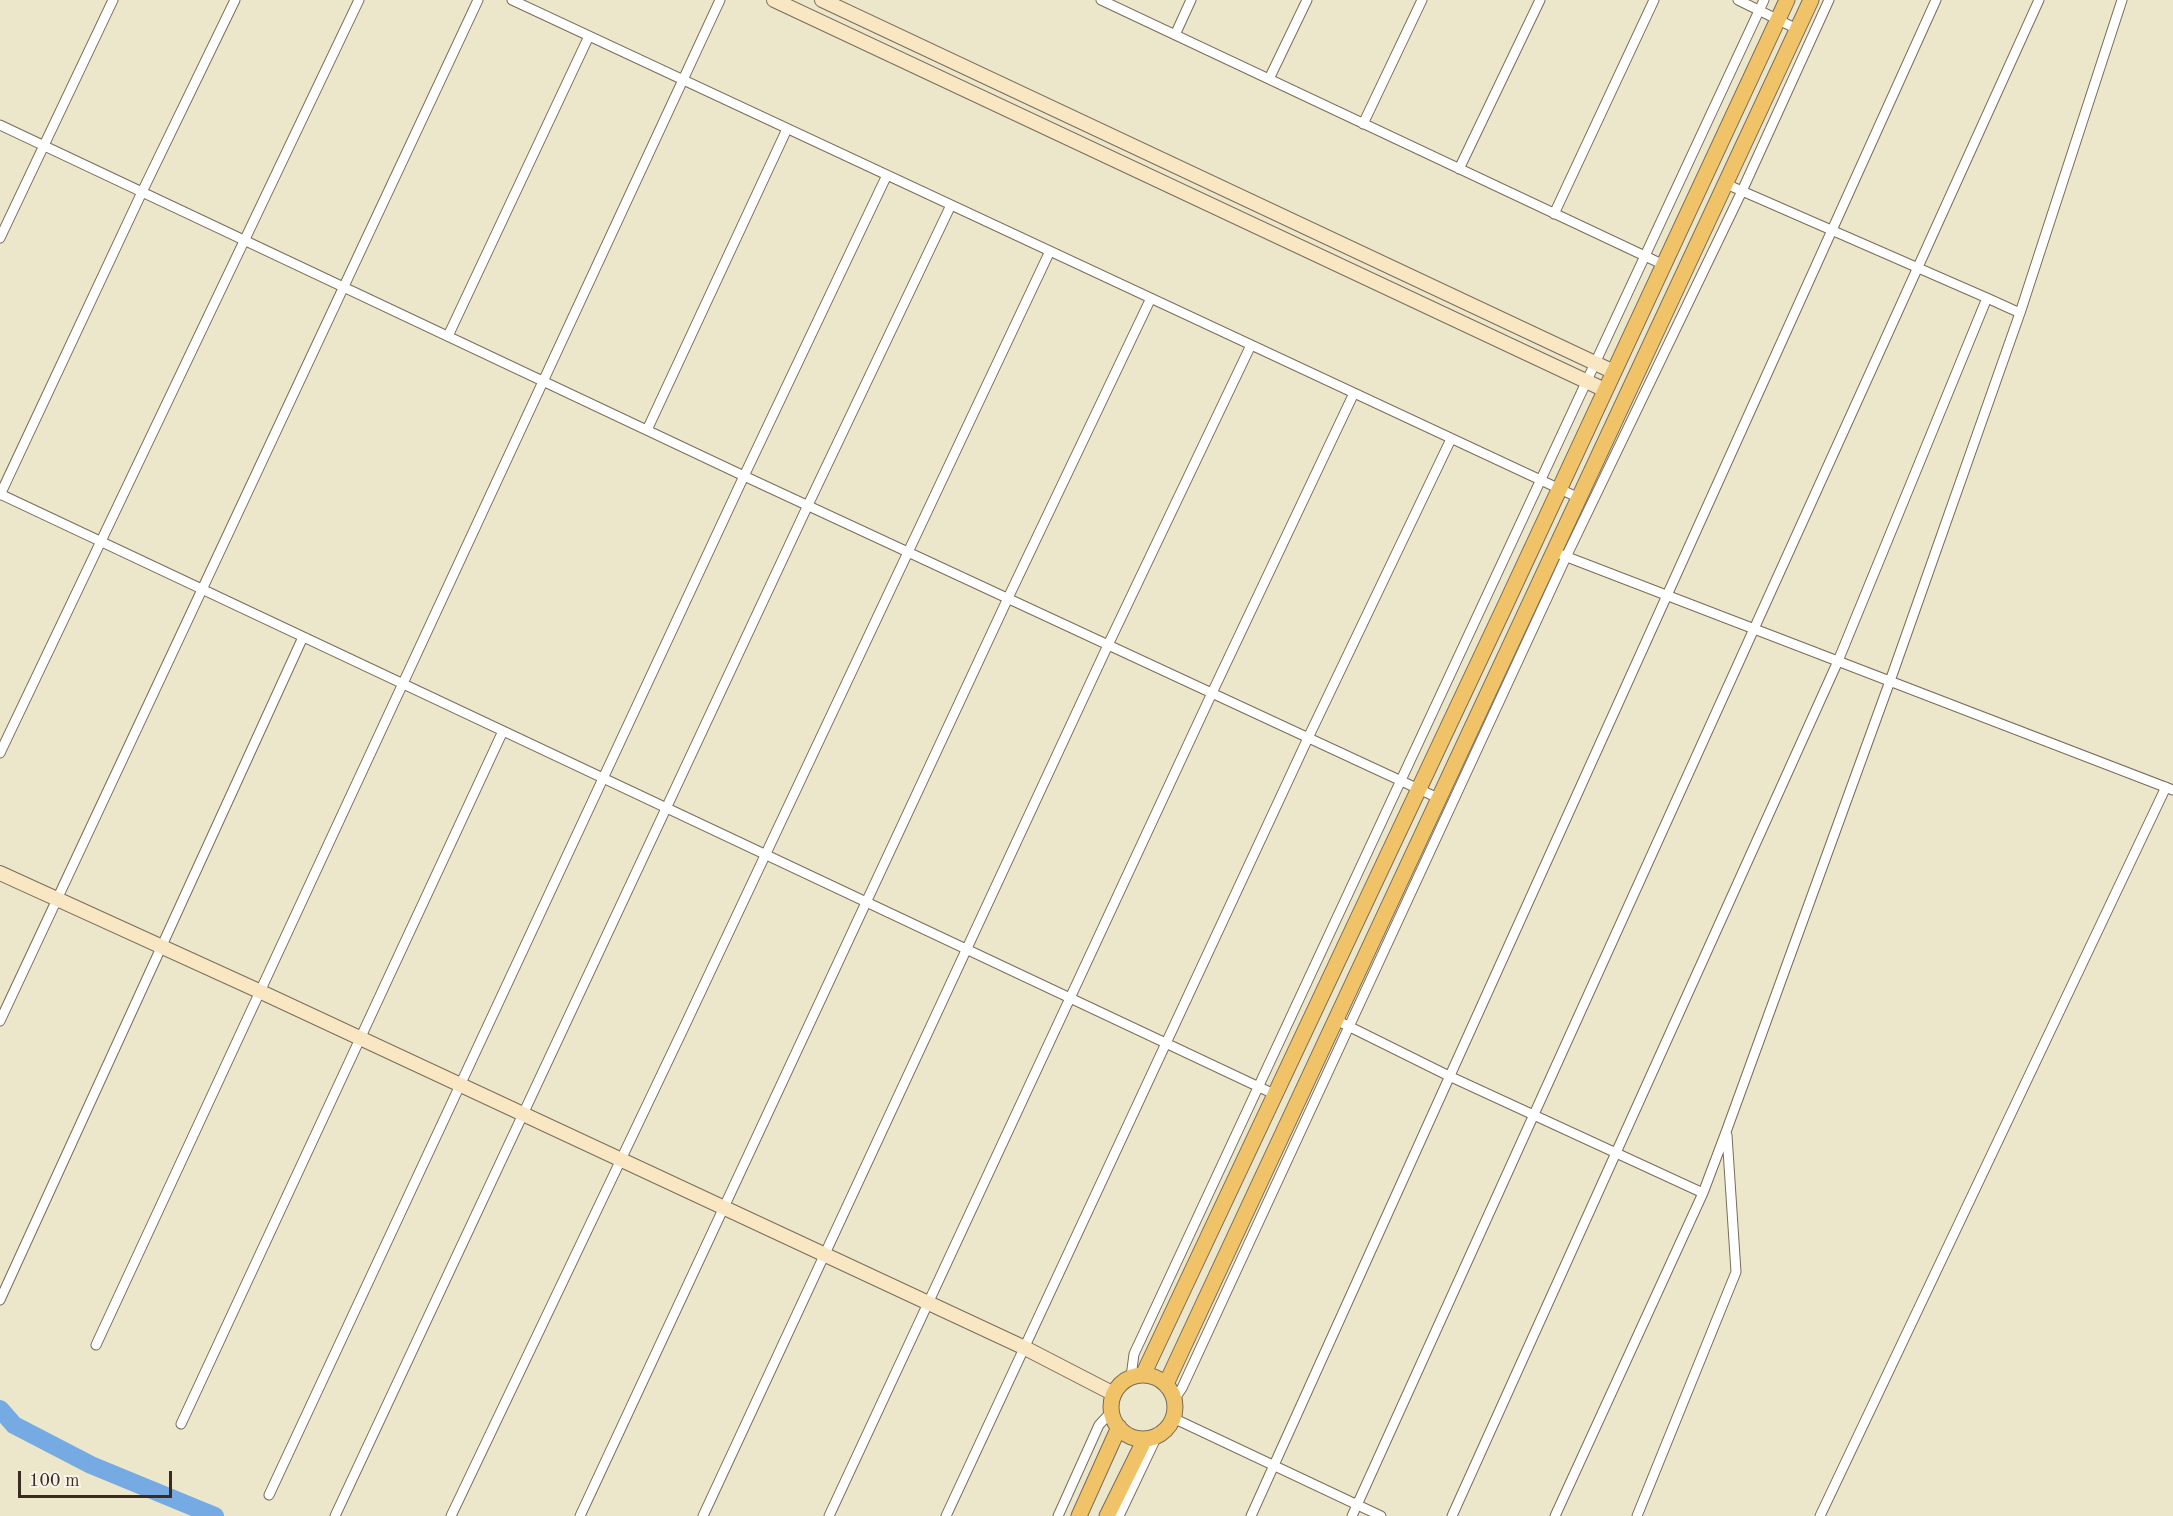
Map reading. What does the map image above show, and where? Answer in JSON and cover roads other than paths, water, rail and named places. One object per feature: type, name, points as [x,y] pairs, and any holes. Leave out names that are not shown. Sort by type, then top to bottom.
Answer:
[{"type":"main road","points":[[774,0],[1605,390]]},
{"type":"main road","points":[[822,0],[1614,372]]},
{"type":"main road","points":[[1137,1376],[1275,1095],[1420,790],[1558,488],[1787,0]]},
{"type":"main road","points":[[1166,1384],[1551,551],[1811,0]]},
{"type":"main road","points":[[0,873],[825,1254],[1024,1348],[1114,1394]]},
{"type":"main road","points":[[1137,1376],[1155,1377],[1166,1384],[1174,1400],[1173,1419],[1166,1429],[1151,1437],[1131,1436],[1119,1427],[1112,1411],[1114,1394],[1121,1384],[1137,1376]]},
{"type":"main road","points":[[1079,1516],[1119,1427]]},
{"type":"main road","points":[[1107,1516],[1151,1437]]},
{"type":"street","points":[[0,238],[113,0]]},
{"type":"street","points":[[235,0],[0,495],[1275,1095]]},
{"type":"street","points":[[0,753],[359,0]]},
{"type":"street","points":[[0,1021],[478,0]]},
{"type":"street","points":[[512,0],[1577,497]]},
{"type":"street","points":[[96,1345],[259,991],[545,382],[720,0]]},
{"type":"street","points":[[1101,0],[1664,265]]},
{"type":"street","points":[[1175,35],[1191,0]]},
{"type":"street","points":[[1269,79],[1307,0]]},
{"type":"street","points":[[1363,124],[1422,0]]},
{"type":"street","points":[[1459,169],[1540,0]]},
{"type":"street","points":[[1554,214],[1654,0]]},
{"type":"street","points":[[1738,0],[1797,29]]},
{"type":"street","points":[[1137,1376],[1134,1354],[1764,0]]},
{"type":"street","points":[[1174,1400],[1182,1388],[1566,557],[1742,191],[1829,0]]},
{"type":"street","points":[[1251,1516],[1936,0]]},
{"type":"street","points":[[1352,1516],[2039,0]]},
{"type":"street","points":[[1555,1516],[1703,1193],[1726,1132],[1890,681],[2020,313],[2122,0]]},
{"type":"street","points":[[448,336],[589,36]]},
{"type":"street","points":[[0,125],[808,506],[1438,798]]},
{"type":"street","points":[[646,430],[788,129]]},
{"type":"street","points":[[269,1495],[744,476],[887,175]]},
{"type":"street","points":[[1726,184],[2020,313]]},
{"type":"street","points":[[335,1516],[951,205]]},
{"type":"street","points":[[451,1516],[623,1160],[764,854],[1050,251]]},
{"type":"street","points":[[580,1516],[1008,598],[1151,298]]},
{"type":"street","points":[[1452,1516],[1838,661],[1987,298]]},
{"type":"street","points":[[703,1516],[1108,645],[1251,345]]},
{"type":"street","points":[[830,1516],[1212,693],[1354,393]]},
{"type":"street","points":[[946,1516],[1308,738],[1451,439]]},
{"type":"street","points":[[1551,551],[2170,789],[1820,1516]]},
{"type":"street","points":[[0,1300],[303,637]]},
{"type":"street","points":[[181,1424],[503,731]]},
{"type":"street","points":[[1334,1019],[1449,1076],[1703,1193]]},
{"type":"street","points":[[1637,1516],[1736,1272],[1726,1132]]},
{"type":"street","points":[[1058,1516],[1099,1425],[1112,1411]]},
{"type":"street","points":[[1173,1419],[1381,1516]]},
{"type":"street","points":[[1119,1516],[1151,1437]]},
{"type":"waterway","points":[[0,1409],[14,1425],[91,1465],[215,1516]]}]
